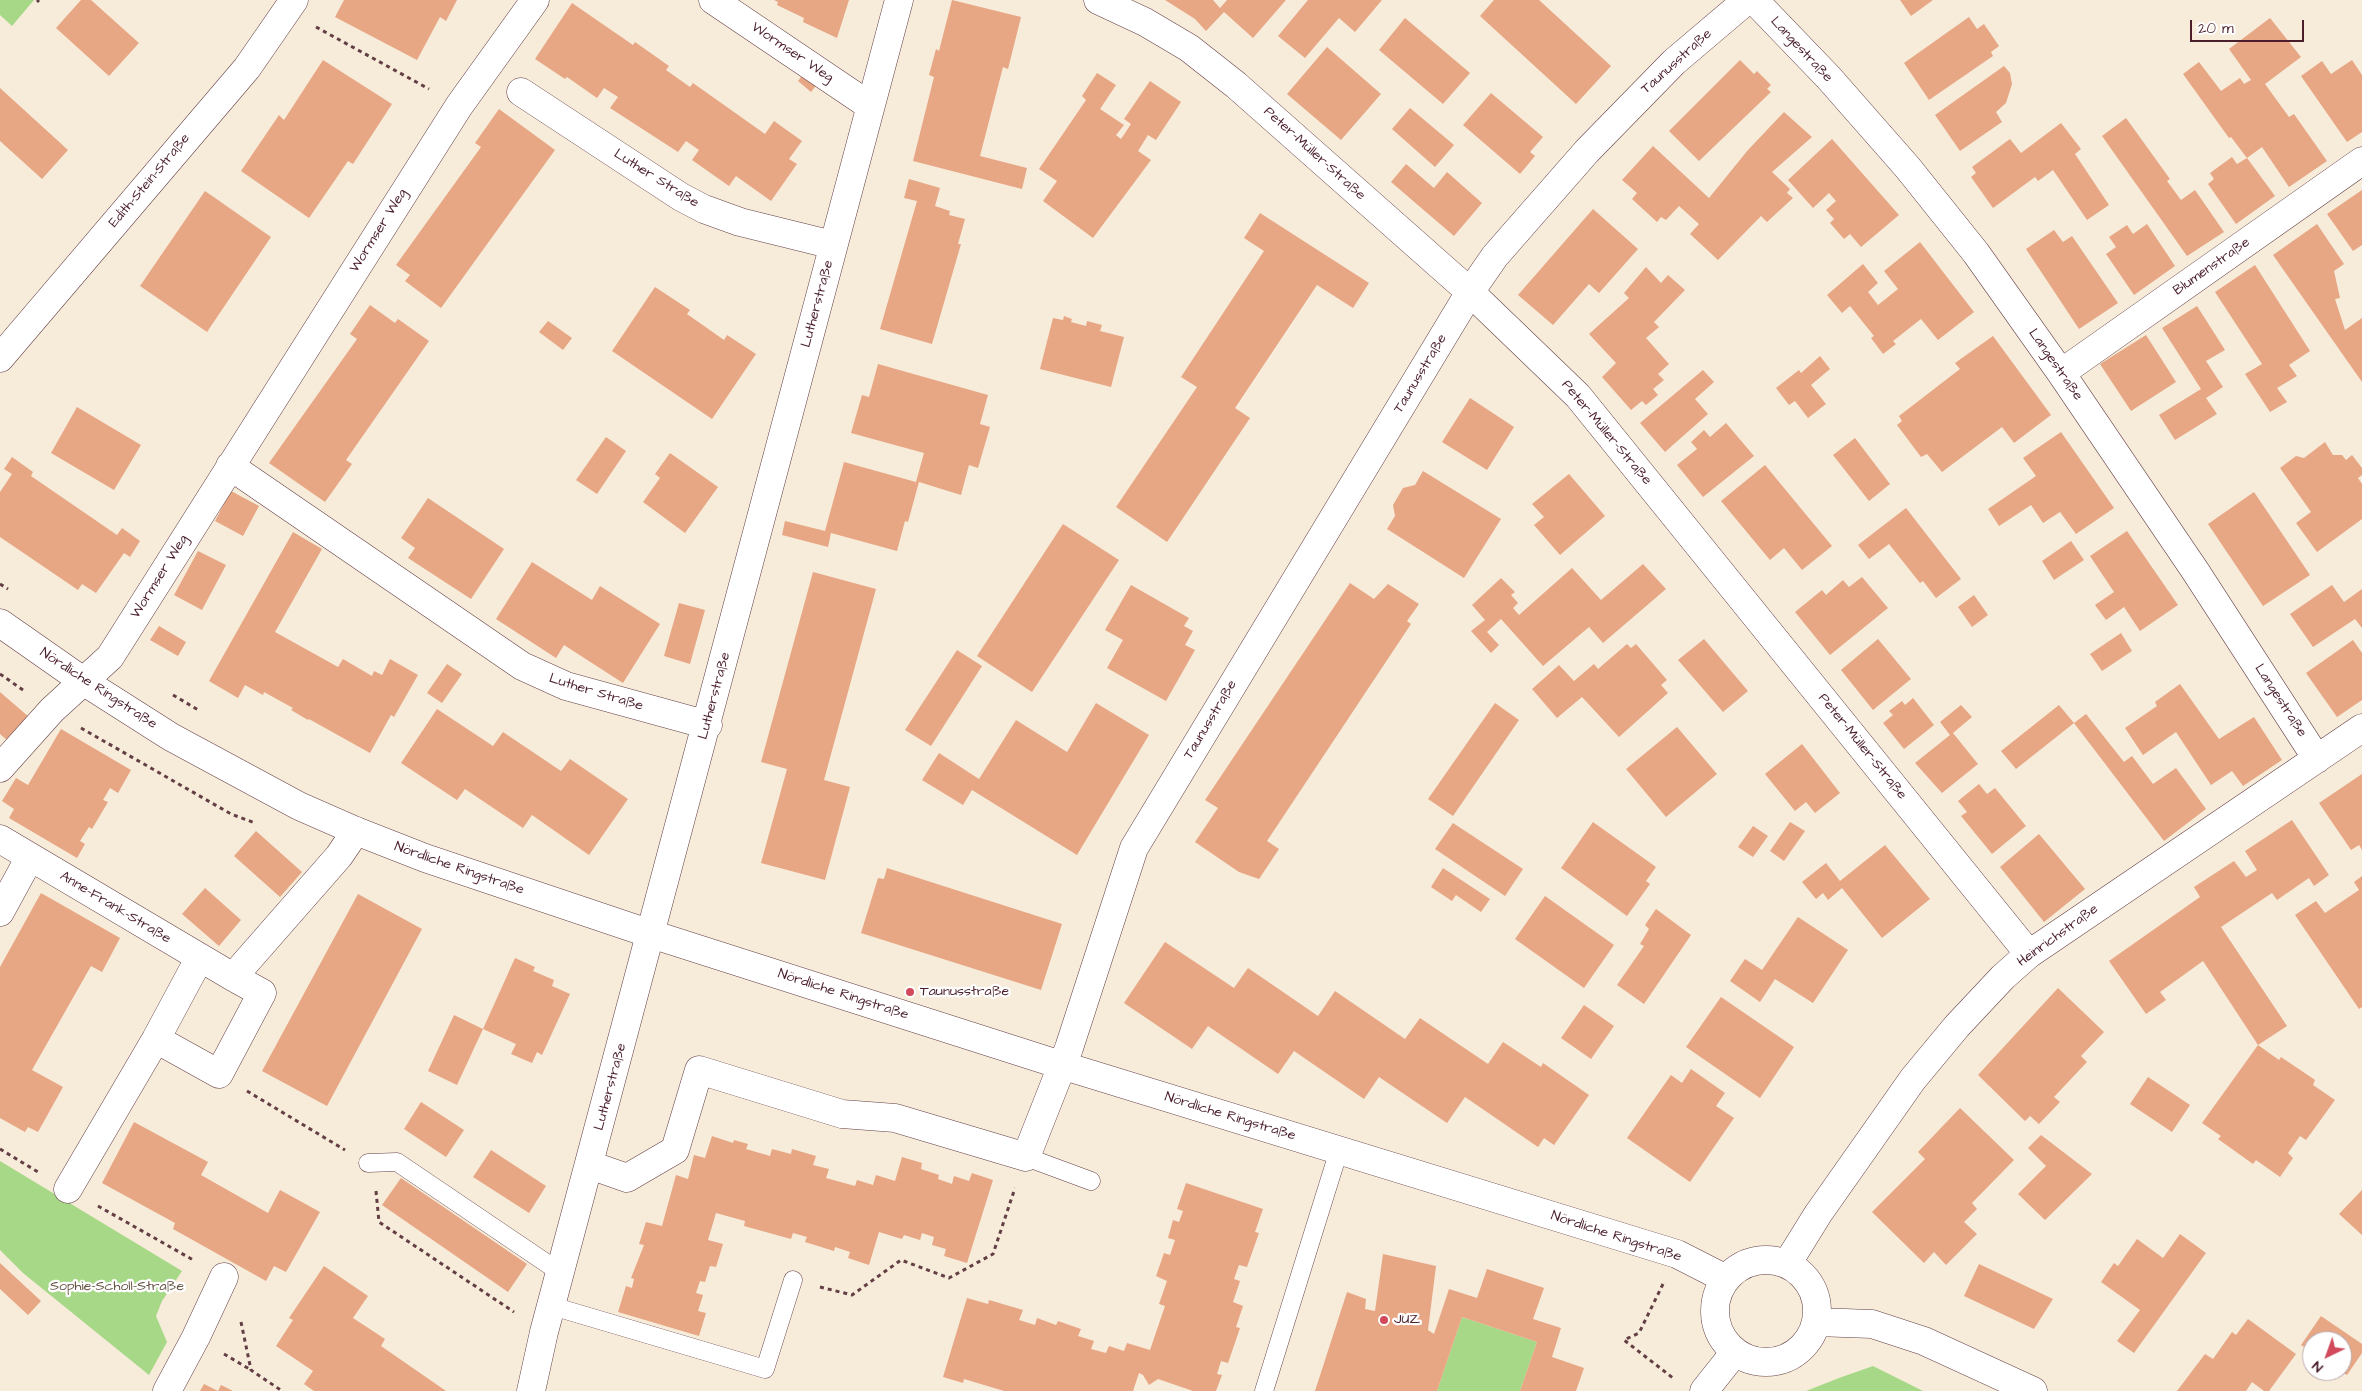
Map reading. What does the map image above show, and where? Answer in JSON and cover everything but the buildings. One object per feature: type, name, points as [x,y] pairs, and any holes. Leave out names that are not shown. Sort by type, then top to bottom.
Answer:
[{"type":"street","name":"Wormser Weg","points":[[84,681],[110,657],[458,106],[535,0]]},
{"type":"street","name":"Wormser Weg","points":[[714,0],[870,106]]},
{"type":"street","name":"Lutherstraße","points":[[532,1391],[544,1332],[708,725],[899,0]]},
{"type":"street","name":"Peter-Müller-Straße","points":[[1098,0],[1145,22],[1197,54],[1236,85],[1470,292],[1578,396],[2029,954]]},
{"type":"street","name":"Taunusstraße","points":[[1026,1157],[1069,1048],[1134,848],[1470,292],[1495,256],[1607,130],[1674,62],[1747,0]]},
{"type":"street","name":"Langestraße","points":[[1754,0],[1829,78],[1908,168],[1976,253],[2061,373],[2196,572],[2317,758]]},
{"type":"street","name":"Edith-Stein-Straße","points":[[0,358],[247,68],[291,6]]},
{"type":"street","name":"Luther Straße","points":[[521,92],[681,198],[704,209],[740,222],[833,245]]},
{"type":"street","name":"Blumenstraße","points":[[2061,373],[2362,161]]},
{"type":"street","name":"Luther Straße","points":[[230,466],[522,666],[566,686],[708,725]]},
{"type":"street","name":"Nördliche Ringstraße","points":[[0,623],[84,681],[171,737],[292,802],[356,832],[426,858],[652,934],[1061,1065],[1677,1254],[1726,1279]]},
{"type":"street","points":[[0,768],[52,710],[84,681]]},
{"type":"street","name":"Heinrichstraße","points":[[1787,1264],[1818,1214],[1913,1079],[1957,1026],[2003,977],[2029,954],[2362,728]]},
{"type":"street","points":[[233,978],[339,856],[356,832]]},
{"type":"street","name":"Anne-Frank-Straße","points":[[0,839],[199,959],[262,993],[219,1074]]},
{"type":"street","points":[[0,912],[30,857]]},
{"type":"street","points":[[68,1189],[156,1038],[199,959]]},
{"type":"street","points":[[156,1038],[219,1074]]},
{"type":"street","points":[[590,1165],[627,1178],[675,1150],[699,1070],[842,1114],[895,1118],[1026,1157]]},
{"type":"street","points":[[1763,1260],[1787,1264],[1808,1281],[1817,1304],[1816,1322],[1813,1332],[1803,1347],[1790,1356],[1770,1362],[1752,1360],[1735,1352],[1721,1335],[1716,1318],[1718,1295],[1726,1279],[1746,1264],[1763,1260]]},
{"type":"street","points":[[167,1391],[224,1277]]},
{"type":"street","points":[[1816,1322],[1872,1324],[1924,1341],[2033,1391]]},
{"type":"street","points":[[1704,1391],[1735,1352]]},
{"type":"lane","points":[[1264,1391],[1339,1150]]},
{"type":"lane","points":[[1026,1157],[1091,1181]]},
{"type":"lane","points":[[368,1163],[397,1162],[561,1273]]},
{"type":"lane","points":[[552,1306],[765,1369],[793,1280]]},
{"type":"path","points":[[291,6],[458,106]]},
{"type":"path","points":[[0,584],[16,594]]},
{"type":"path","points":[[169,693],[203,713]]},
{"type":"path","points":[[219,1074],[368,1163],[374,1174],[379,1222],[544,1332]]},
{"type":"path","points":[[0,1149],[224,1277],[233,1285],[251,1370],[282,1391]]},
{"type":"path","points":[[793,1280],[852,1295],[901,1260],[949,1278],[993,1254],[1026,1157]]},
{"type":"path","points":[[1675,1380],[1624,1340],[1639,1333],[1677,1254]]},
{"type":"green space","points":[[0,0],[34,0],[12,26],[0,15]]},
{"type":"green space","name":"Sophie-Scholl-Straße","points":[[0,1161],[182,1271],[162,1301],[156,1316],[167,1342],[149,1375],[23,1273],[0,1250]]},
{"type":"green space","points":[[1462,1317],[1537,1342],[1520,1391],[1437,1391]]},
{"type":"green space","points":[[1873,1366],[1923,1391],[1806,1391],[1839,1378]]},
{"type":"place","name":"Taunusstraße","points":[[910,992]]},
{"type":"place","name":"JUZ","points":[[1384,1320]]}]
